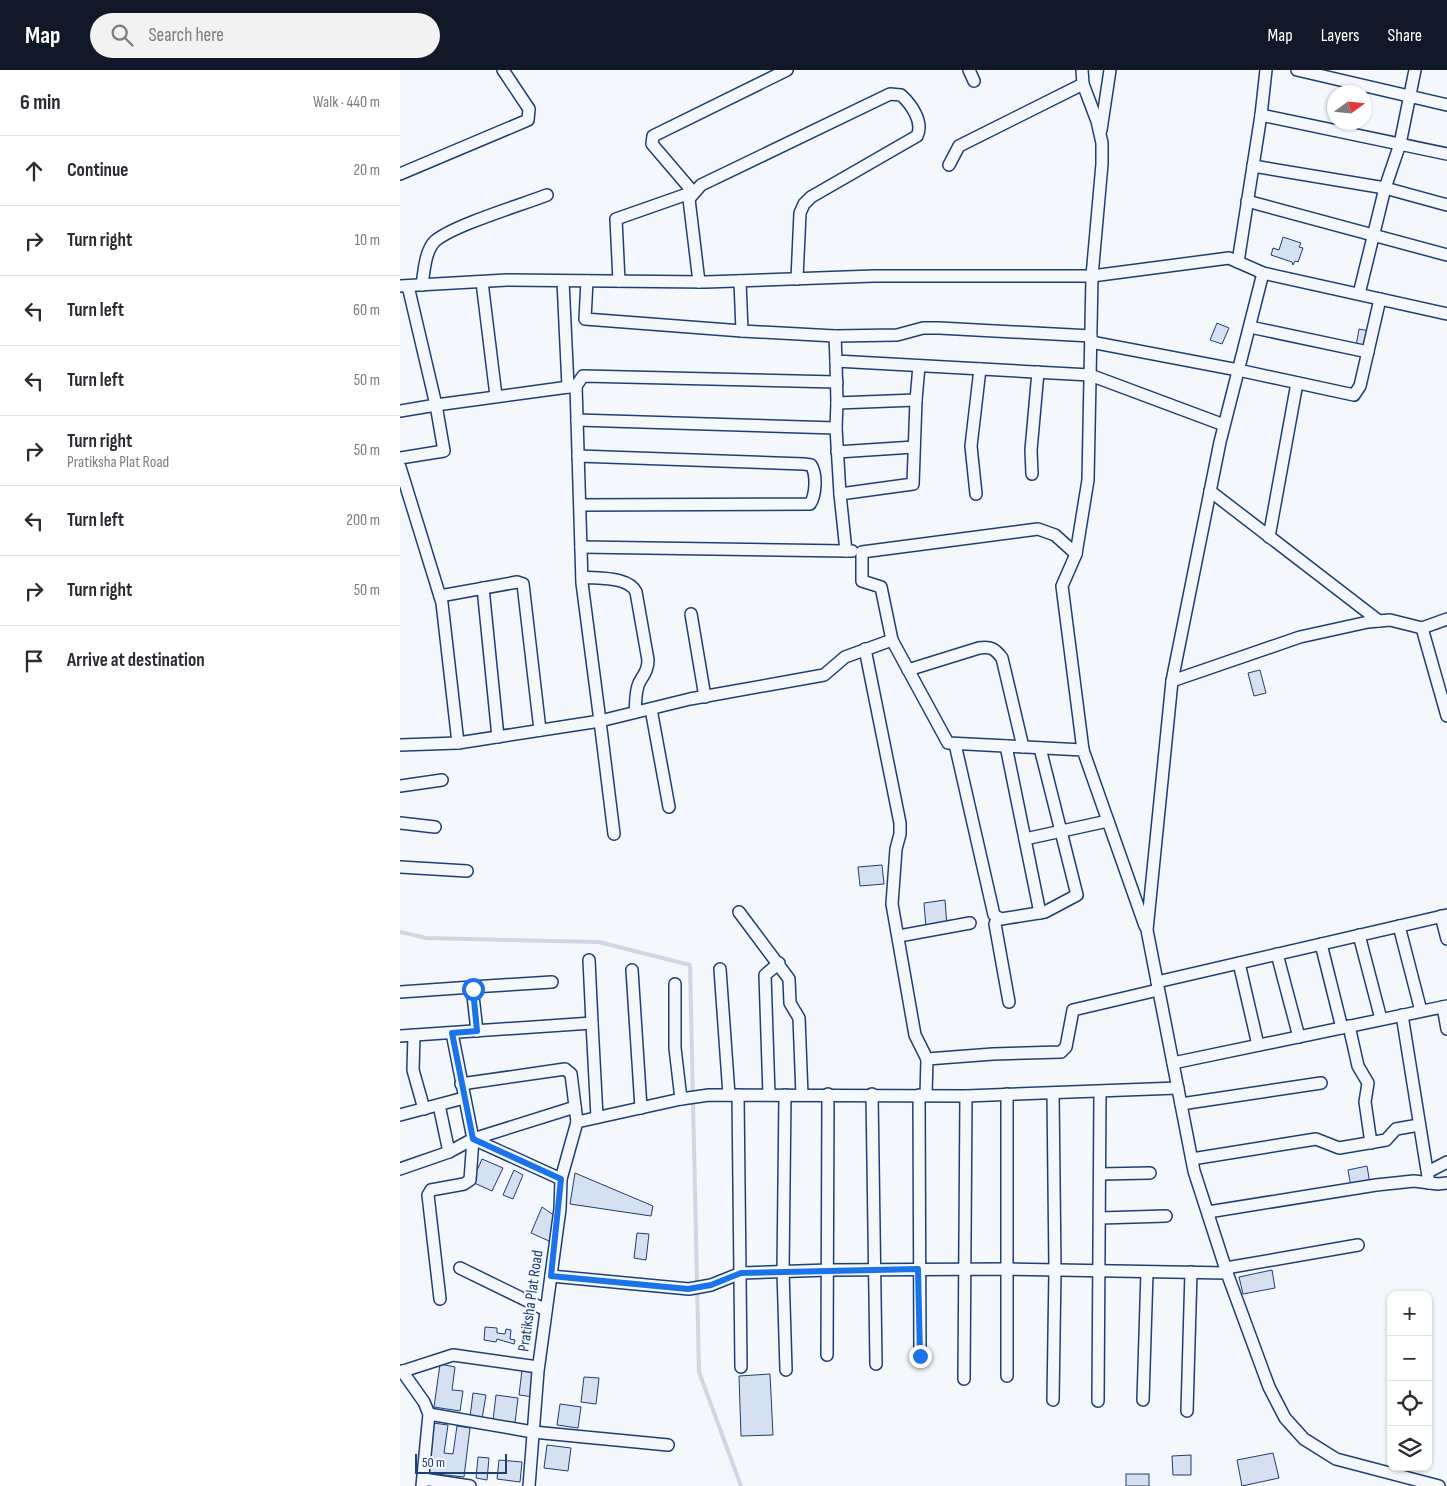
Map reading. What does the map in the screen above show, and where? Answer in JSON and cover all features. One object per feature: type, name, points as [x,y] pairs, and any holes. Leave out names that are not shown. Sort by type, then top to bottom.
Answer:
[{"type":"street","points":[[400,174],[528,120],[529,109],[503,70]]},
{"type":"street","points":[[693,192],[657,152],[652,144],[653,136],[787,70]]},
{"type":"street","points":[[969,70],[974,81]]},
{"type":"street","points":[[1082,70],[1083,84],[1100,136]]},
{"type":"street","points":[[1110,70],[1100,136],[1102,164],[1092,276],[1088,480],[1076,554],[1062,586],[1083,750],[1147,930],[1192,1159],[1226,1270],[1269,1387],[1285,1418],[1304,1439],[1336,1459],[1439,1486]]},
{"type":"street","points":[[1238,262],[1261,115],[1266,70]]},
{"type":"street","points":[[1297,70],[1447,105]]},
{"type":"street","points":[[1359,294],[1384,188],[1400,144],[1415,70]]},
{"type":"street","points":[[949,165],[959,146],[1083,84]]},
{"type":"street","points":[[699,282],[689,199],[700,185],[890,94],[901,95],[913,109],[919,123],[917,136],[811,197],[804,204],[800,213],[797,279]]},
{"type":"street","points":[[1261,115],[1447,154]]},
{"type":"street","points":[[1253,166],[1384,188],[1447,205]]},
{"type":"street","points":[[619,281],[616,219],[693,192]]},
{"type":"street","points":[[422,285],[428,253],[435,242],[453,231],[547,195]]},
{"type":"street","points":[[1248,201],[1447,255]]},
{"type":"street","points":[[400,458],[444,451],[436,405],[404,286],[482,282],[699,282],[874,276],[1092,276],[1229,258],[1263,273],[1447,314]]},
{"type":"street","points":[[1147,930],[1172,681],[1224,425],[1263,273]]},
{"type":"street","points":[[740,280],[742,330]]},
{"type":"street","points":[[563,281],[572,387],[577,420],[582,577],[614,834]]},
{"type":"street","points":[[587,281],[585,319],[835,336],[897,335],[923,328],[939,328],[1091,339],[1354,395],[1360,386],[1380,299]]},
{"type":"street","points":[[482,282],[496,396]]},
{"type":"street","points":[[1250,327],[1368,352]]},
{"type":"street","points":[[835,336],[836,428],[846,551]]},
{"type":"street","points":[[836,361],[1090,375],[1224,425]]},
{"type":"street","points":[[840,494],[913,484],[919,366]]},
{"type":"street","points":[[976,494],[971,446],[980,369]]},
{"type":"street","points":[[1032,474],[1038,372]]},
{"type":"street","points":[[400,411],[496,396],[572,387],[582,376],[837,382]]},
{"type":"street","points":[[1269,538],[1297,382]]},
{"type":"street","points":[[837,403],[916,400]]},
{"type":"street","points":[[577,420],[836,428]]},
{"type":"street","points":[[838,452],[914,447]]},
{"type":"street","points":[[578,456],[804,464],[811,465],[815,470],[814,498],[810,504],[580,504]]},
{"type":"street","points":[[400,467],[440,596],[448,646],[458,743]]},
{"type":"street","points":[[1210,491],[1379,621]]},
{"type":"street","points":[[581,547],[862,552],[1038,529],[1055,535],[1076,554]]},
{"type":"street","points":[[862,552],[862,582],[881,587],[892,640],[948,743],[1083,750]]},
{"type":"street","points":[[582,577],[624,582],[633,585],[636,592],[648,669],[639,684],[636,694],[635,712]]},
{"type":"street","points":[[440,596],[517,582],[523,584],[540,730]]},
{"type":"street","points":[[483,588],[498,737]]},
{"type":"street","points":[[691,614],[705,697]]},
{"type":"street","points":[[1172,681],[1300,637],[1379,621],[1390,620],[1422,628],[1447,620]]},
{"type":"street","points":[[1422,628],[1447,716]]},
{"type":"street","points":[[400,745],[458,743],[600,721],[705,697],[824,675],[845,657],[892,640]]},
{"type":"street","points":[[908,670],[980,648],[988,647],[995,649],[1002,658],[1023,747]]},
{"type":"street","points":[[865,649],[900,823],[892,898],[915,1035],[927,1059],[923,1095],[918,1269],[920,1356]]},
{"type":"street","points":[[651,709],[669,807]]},
{"type":"street","points":[[955,744],[997,919],[995,924],[1009,1002]]},
{"type":"street","points":[[1006,746],[1040,913]]},
{"type":"street","points":[[997,919],[1040,913],[1077,895],[1040,748]]},
{"type":"street","points":[[400,786],[442,780]]},
{"type":"street","points":[[1025,839],[1108,820]]},
{"type":"street","points":[[400,823],[435,827]]},
{"type":"street","points":[[400,867],[468,871]]},
{"type":"street","points":[[739,912],[779,963],[789,979],[790,1003],[800,1018],[802,1095]]},
{"type":"street","points":[[927,1059],[993,1054],[1061,1052],[1066,1047],[1073,1010],[1239,963],[1444,915],[1447,939]]},
{"type":"street","points":[[899,936],[970,923]]},
{"type":"street","points":[[1399,926],[1421,1011]]},
{"type":"street","points":[[1359,935],[1381,1020]]},
{"type":"street","points":[[1321,944],[1358,1066],[1368,1083],[1365,1102],[1372,1143]]},
{"type":"street","points":[[1277,954],[1299,1037]]},
{"type":"street","points":[[589,960],[597,1117]]},
{"type":"street","points":[[769,1095],[765,975],[779,963]]},
{"type":"street","points":[[1239,963],[1258,1045]]},
{"type":"street","points":[[720,969],[734,1095],[741,1273],[742,1367]]},
{"type":"street","points":[[632,970],[640,1108]]},
{"type":"street","points":[[400,992],[552,982]]},
{"type":"street","points":[[675,984],[674,1048],[685,1098]]},
{"type":"street","points":[[472,987],[477,1031]]},
{"type":"street","points":[[1173,1063],[1445,1006],[1447,1028]]},
{"type":"street","points":[[1402,1015],[1429,1177]]},
{"type":"street","points":[[400,1036],[592,1023]]},
{"type":"street","points":[[440,1299],[428,1195],[431,1190],[464,1184],[470,1180],[473,1139],[452,1033]]},
{"type":"street","points":[[414,1035],[413,1070],[424,1109]]},
{"type":"street","points":[[461,1084],[565,1069],[571,1074],[578,1122],[709,1094],[966,1096],[1178,1088]]},
{"type":"street","points":[[1181,1104],[1321,1083]]},
{"type":"street","points":[[1098,1400],[1100,1092]]},
{"type":"street","points":[[1053,1093],[1056,1270],[1053,1400]]},
{"type":"street","points":[[827,1355],[828,1094]]},
{"type":"street","points":[[872,1094],[876,1364]]},
{"type":"street","points":[[1007,1094],[1008,1376]]},
{"type":"street","points":[[785,1095],[782,1271],[786,1370]]},
{"type":"street","points":[[964,1379],[966,1096]]},
{"type":"street","points":[[400,1115],[464,1098]]},
{"type":"street","points":[[439,1104],[449,1152]]},
{"type":"street","points":[[400,1169],[449,1152],[473,1139],[575,1107]]},
{"type":"street","name":"Pratiksha Plat Road","points":[[529,1486],[538,1367],[551,1276],[561,1179],[578,1122]]},
{"type":"street","points":[[1192,1159],[1316,1139],[1336,1148],[1372,1143],[1386,1140],[1396,1129],[1420,1125]]},
{"type":"street","points":[[473,1139],[561,1179]]},
{"type":"street","points":[[1208,1212],[1376,1185],[1414,1181],[1429,1177],[1447,1162]]},
{"type":"street","points":[[1100,1174],[1150,1173]]},
{"type":"street","points":[[1429,1177],[1447,1183]]},
{"type":"street","points":[[1100,1218],[1166,1216]]},
{"type":"street","points":[[551,1276],[688,1289],[711,1285],[741,1273],[782,1271],[1008,1269],[1190,1272],[1226,1270],[1358,1245]]},
{"type":"street","points":[[460,1268],[546,1310]]},
{"type":"street","points":[[1143,1400],[1147,1272]]},
{"type":"street","points":[[1187,1411],[1190,1272]]},
{"type":"street","points":[[470,1486],[422,1482],[430,1414],[424,1402],[401,1372],[453,1355],[538,1367]]},
{"type":"street","points":[[430,1414],[533,1432],[668,1445]]},
{"type":"building","points":[[1283,237],[1301,243],[1299,247],[1303,248],[1298,262],[1295,261],[1293,265],[1292,262],[1271,255],[1273,248],[1279,250]]},
{"type":"building","points":[[1217,323],[1229,328],[1222,344],[1210,340]]},
{"type":"building","points":[[1359,329],[1370,331],[1367,348],[1356,346]]},
{"type":"building","points":[[1260,670],[1266,693],[1254,696],[1248,673]]},
{"type":"building","points":[[882,865],[884,884],[860,886],[858,867]]},
{"type":"building","points":[[945,900],[947,926],[926,928],[924,903]]},
{"type":"building","points":[[482,1159],[503,1168],[492,1191],[472,1182]]},
{"type":"building","points":[[1367,1166],[1370,1184],[1351,1187],[1348,1170]]},
{"type":"building","points":[[514,1170],[523,1175],[513,1199],[503,1195]]},
{"type":"building","points":[[575,1173],[653,1206],[651,1216],[570,1204]]},
{"type":"building","points":[[542,1207],[555,1216],[556,1223],[549,1241],[531,1233]]},
{"type":"building","points":[[637,1233],[649,1234],[646,1260],[634,1258]]},
{"type":"building","points":[[1272,1270],[1275,1288],[1243,1294],[1239,1277]]},
{"type":"building","points":[[485,1327],[497,1328],[497,1333],[505,1334],[506,1329],[511,1330],[510,1339],[515,1340],[514,1344],[497,1339],[496,1342],[484,1340]]},
{"type":"building","points":[[440,1364],[455,1367],[452,1390],[463,1391],[460,1411],[434,1407]]},
{"type":"building","points":[[522,1370],[538,1371],[534,1397],[519,1395]]},
{"type":"building","points":[[770,1374],[773,1435],[741,1436],[739,1376]]},
{"type":"building","points":[[584,1377],[599,1378],[596,1404],[581,1402]]},
{"type":"building","points":[[473,1393],[486,1395],[482,1419],[470,1417]]},
{"type":"building","points":[[496,1395],[518,1398],[515,1423],[493,1420]]},
{"type":"building","points":[[560,1404],[581,1407],[578,1428],[557,1425]]},
{"type":"building","points":[[433,1423],[448,1425],[444,1453],[453,1454],[457,1426],[470,1428],[464,1477],[427,1473]]},
{"type":"building","points":[[547,1445],[571,1448],[568,1471],[544,1468]]},
{"type":"building","points":[[1273,1453],[1279,1478],[1242,1486],[1237,1460]]},
{"type":"building","points":[[1191,1455],[1191,1475],[1173,1475],[1172,1456]]},
{"type":"building","points":[[478,1457],[489,1458],[487,1480],[476,1478]]},
{"type":"building","points":[[499,1460],[522,1462],[520,1482],[497,1479]]},
{"type":"building","points":[[1126,1474],[1149,1474],[1149,1486],[1126,1486]]},
{"type":"waterway","points":[[400,932],[426,938],[599,942],[690,965],[699,1372],[741,1486]]},
{"type":"route","points":[[473,989],[477,1031],[452,1033],[473,1139],[561,1179],[560,1209],[551,1276],[688,1289],[711,1285],[741,1273],[918,1269],[920,1356]]}]
